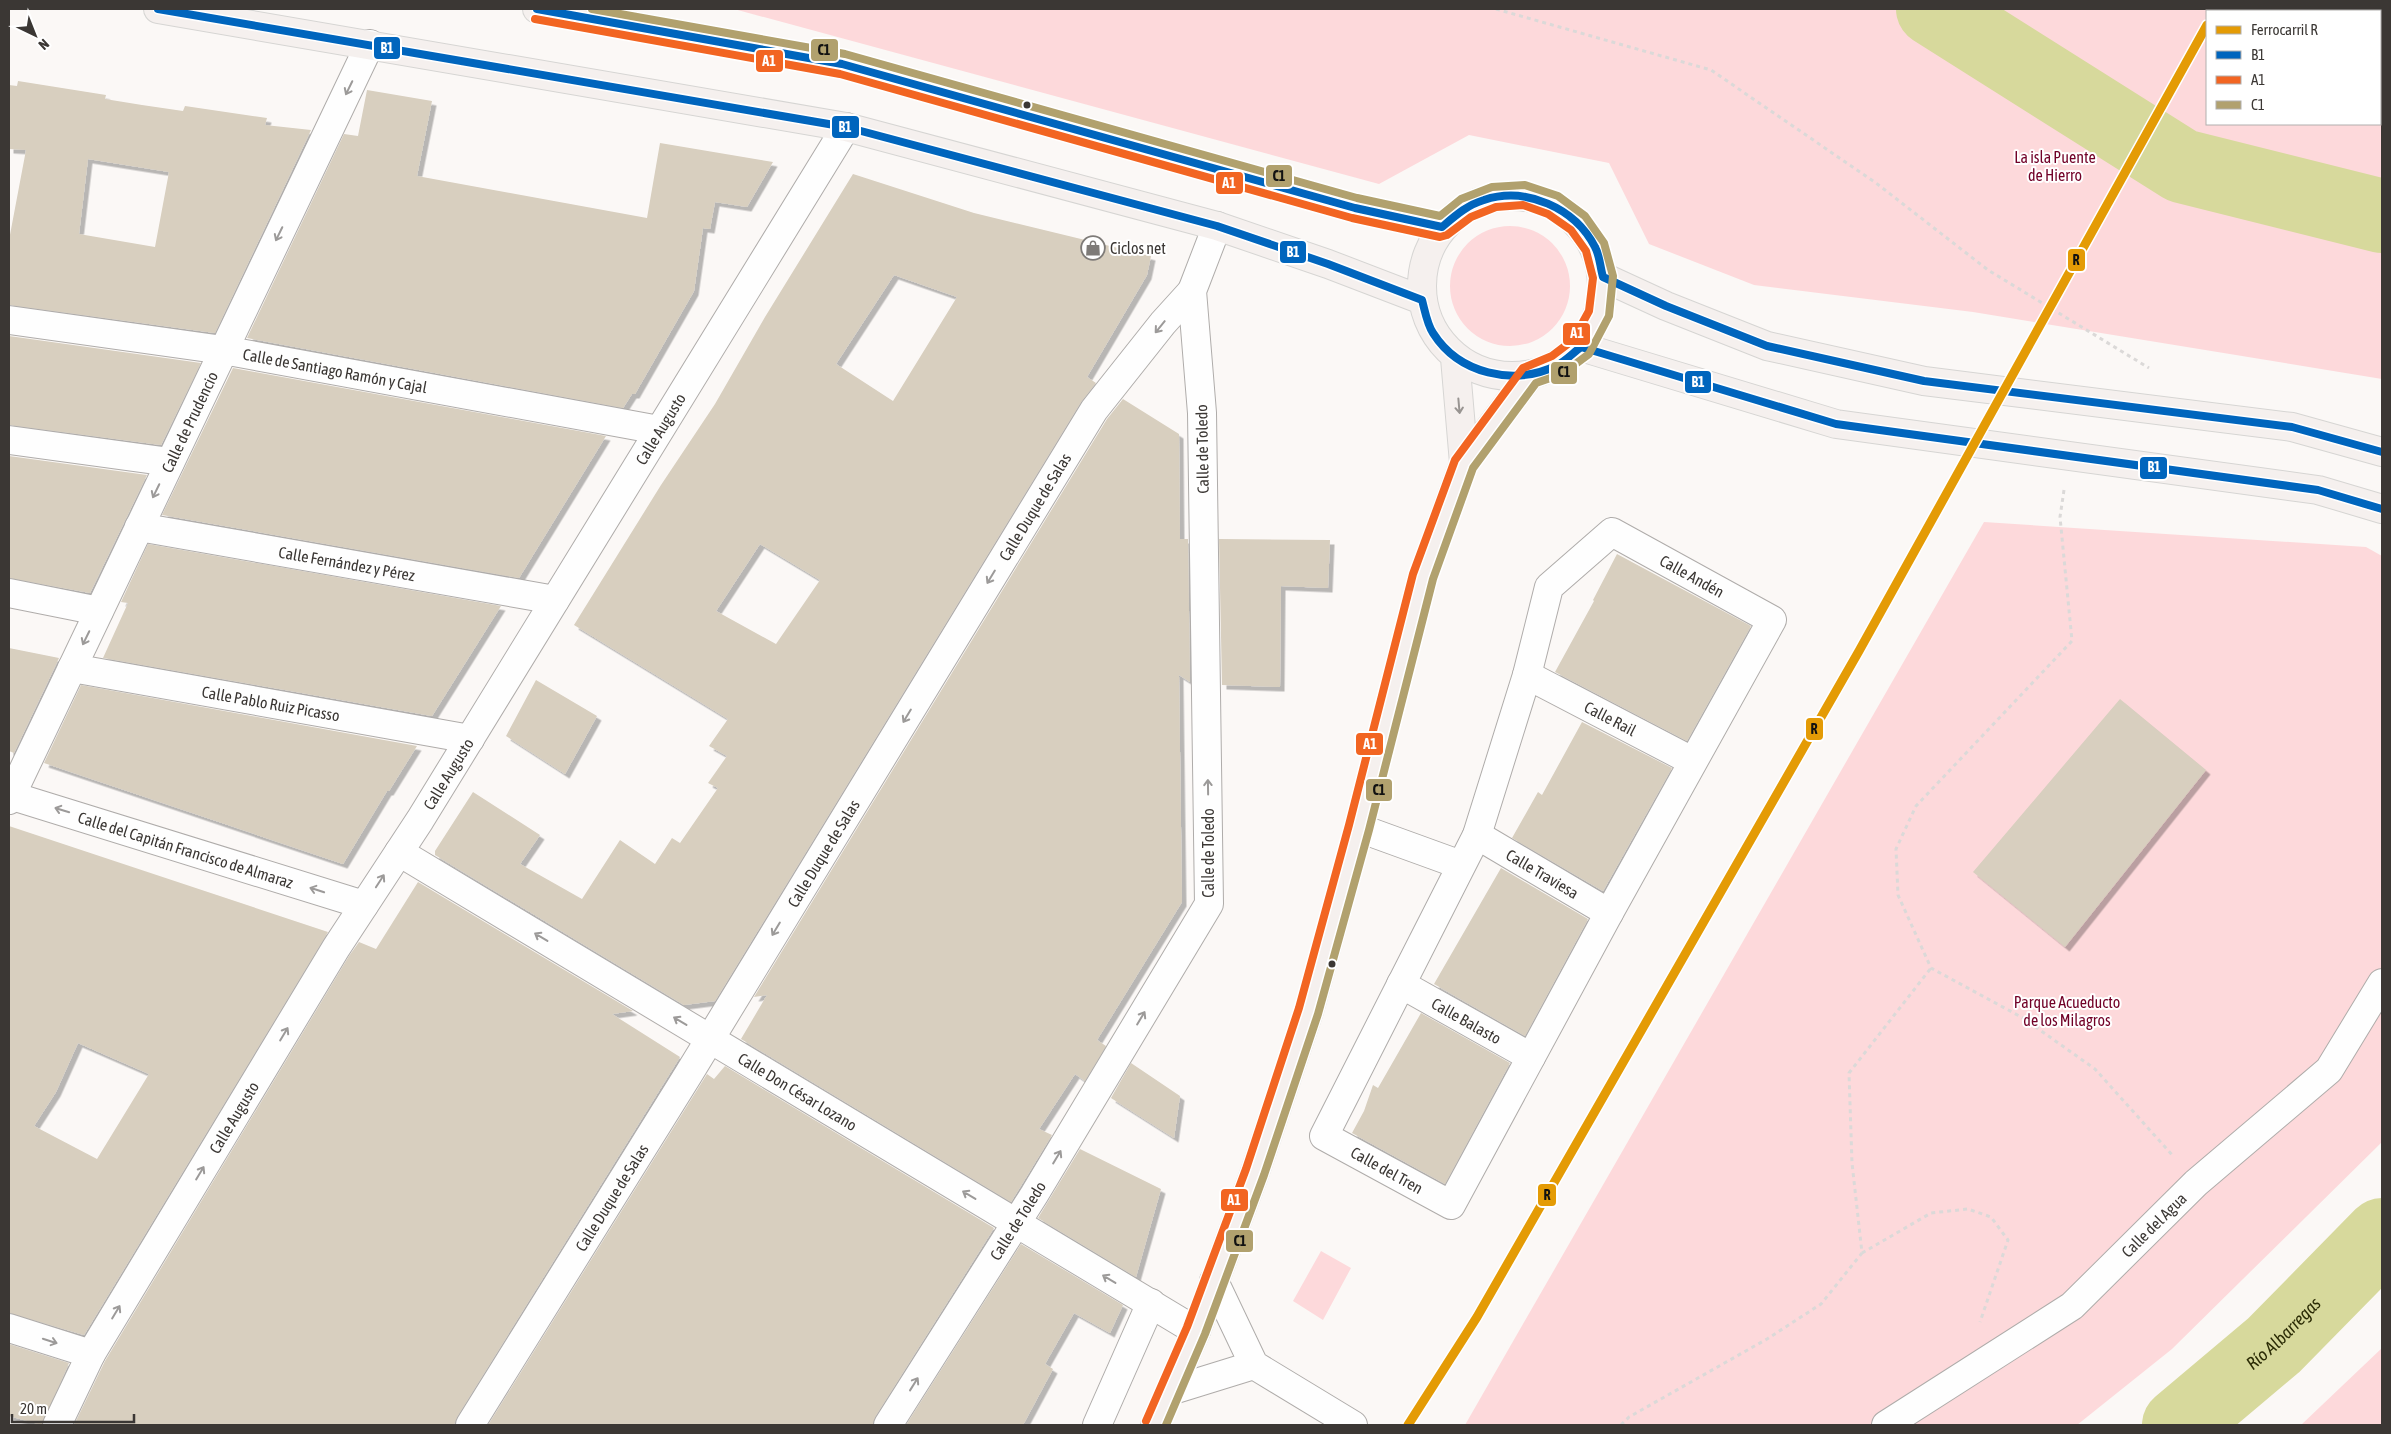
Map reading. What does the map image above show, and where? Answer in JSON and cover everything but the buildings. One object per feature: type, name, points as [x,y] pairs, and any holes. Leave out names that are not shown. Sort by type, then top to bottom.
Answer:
[{"type":"main road","points":[[158,9],[846,127],[1218,226],[1328,264],[1422,300]]},
{"type":"main road","points":[[537,9],[842,64],[1355,208],[1442,227]]},
{"type":"main road","points":[[1524,196],[1553,205],[1578,223],[1595,248],[1603,277],[1599,314],[1581,347],[1557,365],[1530,376],[1504,377],[1478,371],[1455,358],[1433,332],[1422,300],[1422,274],[1428,250],[1442,227],[1466,208],[1494,197],[1524,196]]},
{"type":"main road","points":[[1603,277],[1666,306],[1767,346],[1924,381],[2292,428],[2382,452]]},
{"type":"main road","points":[[1581,347],[1836,424],[2069,458],[2318,490],[2382,509]]},
{"type":"main road","points":[[1455,358],[1464,463]]},
{"type":"main road","points":[[1155,1425],[1196,1331],[1255,1172],[1309,1011],[1423,576],[1464,463],[1530,376]]},
{"type":"street","name":"Calle de Prudencio","points":[[10,797],[370,44]]},
{"type":"street","name":"Calle Augusto","points":[[57,1425],[91,1354],[336,948],[470,739],[846,127]]},
{"type":"street","name":"Calle de Toledo","points":[[888,1425],[1016,1224],[1210,904],[1202,413],[1192,291],[1218,226]]},
{"type":"street","name":"Calle Duque de Salas","points":[[470,1425],[710,1039],[1094,410],[1163,323],[1192,291]]},
{"type":"street","name":"Calle de Santiago Ramón y Cajal","points":[[9,320],[223,350],[659,430]]},
{"type":"street","points":[[9,440],[170,462]]},
{"type":"street","name":"Calle Fernández y Pérez","points":[[139,527],[555,600]]},
{"type":"street","name":"Calle Andén","points":[[1527,675],[1549,587],[1612,532],[1772,620],[1692,762]]},
{"type":"street","points":[[9,593],[99,611]]},
{"type":"street","name":"Calle Pablo Ruiz Picasso","points":[[72,668],[470,739]]},
{"type":"street","points":[[1401,984],[1477,835],[1527,675]]},
{"type":"street","name":"Calle Rail","points":[[1527,675],[1692,762]]},
{"type":"street","points":[[1531,1057],[1692,762]]},
{"type":"street","name":"Calle del Capitán Francisco de Almaraz","points":[[10,797],[364,905]]},
{"type":"street","points":[[1358,828],[1461,865]]},
{"type":"street","name":"Calle Traviesa","points":[[1477,835],[1609,913]]},
{"type":"street","name":"Calle Don César Lozano","points":[[399,852],[1196,1331]]},
{"type":"street","name":"Calle del Agua","points":[[1886,1425],[2072,1306],[2196,1183],[2329,1070],[2382,983]]},
{"type":"street","name":"Calle Balasto","points":[[1401,984],[1531,1057]]},
{"type":"street","name":"Calle del Tren","points":[[1401,984],[1324,1136],[1451,1205],[1531,1057]]},
{"type":"street","points":[[1214,1281],[1254,1365],[1353,1425]]},
{"type":"street","points":[[1096,1425],[1151,1304]]},
{"type":"street","points":[[9,1328],[91,1354]]},
{"type":"street","points":[[1170,1391],[1254,1365]]},
{"type":"path","points":[[1496,9],[1711,70],[1876,183],[1988,270],[2149,368]]},
{"type":"path","points":[[2069,458],[2060,517],[2072,640],[1916,806],[1896,849],[1898,895],[1931,968],[2023,1018],[2095,1069],[2196,1183]]},
{"type":"path","points":[[1862,1253],[1852,1163],[1849,1073],[1931,968]]},
{"type":"path","points":[[1621,1425],[1629,1417],[1767,1339],[1821,1304],[1862,1253],[1931,1213],[1968,1209],[1991,1217],[2008,1240],[1979,1324]]},
{"type":"green space","name":"La isla Puente de Hierro","points":[[734,9],[2382,9],[2382,379],[1973,312],[1754,285],[1649,244],[1609,163],[1469,135],[1379,184]]},
{"type":"green space","points":[[1510,226],[1533,230],[1553,243],[1566,263],[1570,286],[1566,309],[1553,329],[1533,342],[1510,346],[1487,342],[1467,329],[1454,309],[1450,286],[1454,263],[1467,243],[1487,230]]},
{"type":"green space","name":"Parque Acueducto de los Milagros","points":[[1984,522],[2366,547],[2382,556],[2382,1142],[2172,1349],[2077,1425],[1465,1425]]},
{"type":"green space","points":[[1321,1251],[1351,1268],[1323,1320],[1293,1301]]},
{"type":"green space","points":[[2382,1348],[2382,1425],[2301,1425]]},
{"type":"waterway","points":[[1933,9],[2182,166],[2382,216]]},
{"type":"waterway","name":"Río Albarregas","points":[[2179,1425],[2274,1345],[2382,1235]]},
{"type":"rail line","name":"R","points":[[1408,1425],[1477,1317],[1859,651],[2206,27]]},
{"type":"transit line","name":"B1","points":[[158,9],[846,127],[1217,226],[1328,264],[1422,300],[1431,329],[1444,347],[1472,367],[1488,372],[1505,375],[1539,372],[1560,364],[1581,347],[1836,424],[2318,490],[2382,509]]},
{"type":"transit line","name":"B1","points":[[537,9],[842,64],[1355,208],[1442,227],[1467,208],[1484,200],[1500,196],[1532,198],[1562,211],[1586,233],[1597,250],[1603,277],[1666,306],[1767,346],[1924,381],[2292,427],[2382,452]]},
{"type":"transit line","name":"C1","points":[[592,9],[845,54],[1357,198],[1440,216],[1461,199],[1492,187],[1525,185],[1558,196],[1585,216],[1604,243],[1613,276],[1609,316],[1589,354],[1562,374],[1536,383],[1473,468],[1433,579],[1369,830],[1318,1014],[1264,1175],[1205,1334],[1166,1425]]},
{"type":"transit line","name":"A1","points":[[535,19],[840,74],[1352,218],[1440,237],[1447,235],[1471,217],[1496,207],[1523,205],[1548,214],[1571,230],[1586,251],[1593,278],[1589,311],[1573,340],[1552,356],[1523,368],[1455,460],[1413,574],[1349,825],[1299,1008],[1246,1169],[1187,1327],[1146,1421]]},
{"type":"place","name":"Ciclos net","points":[[1093,248]]}]
